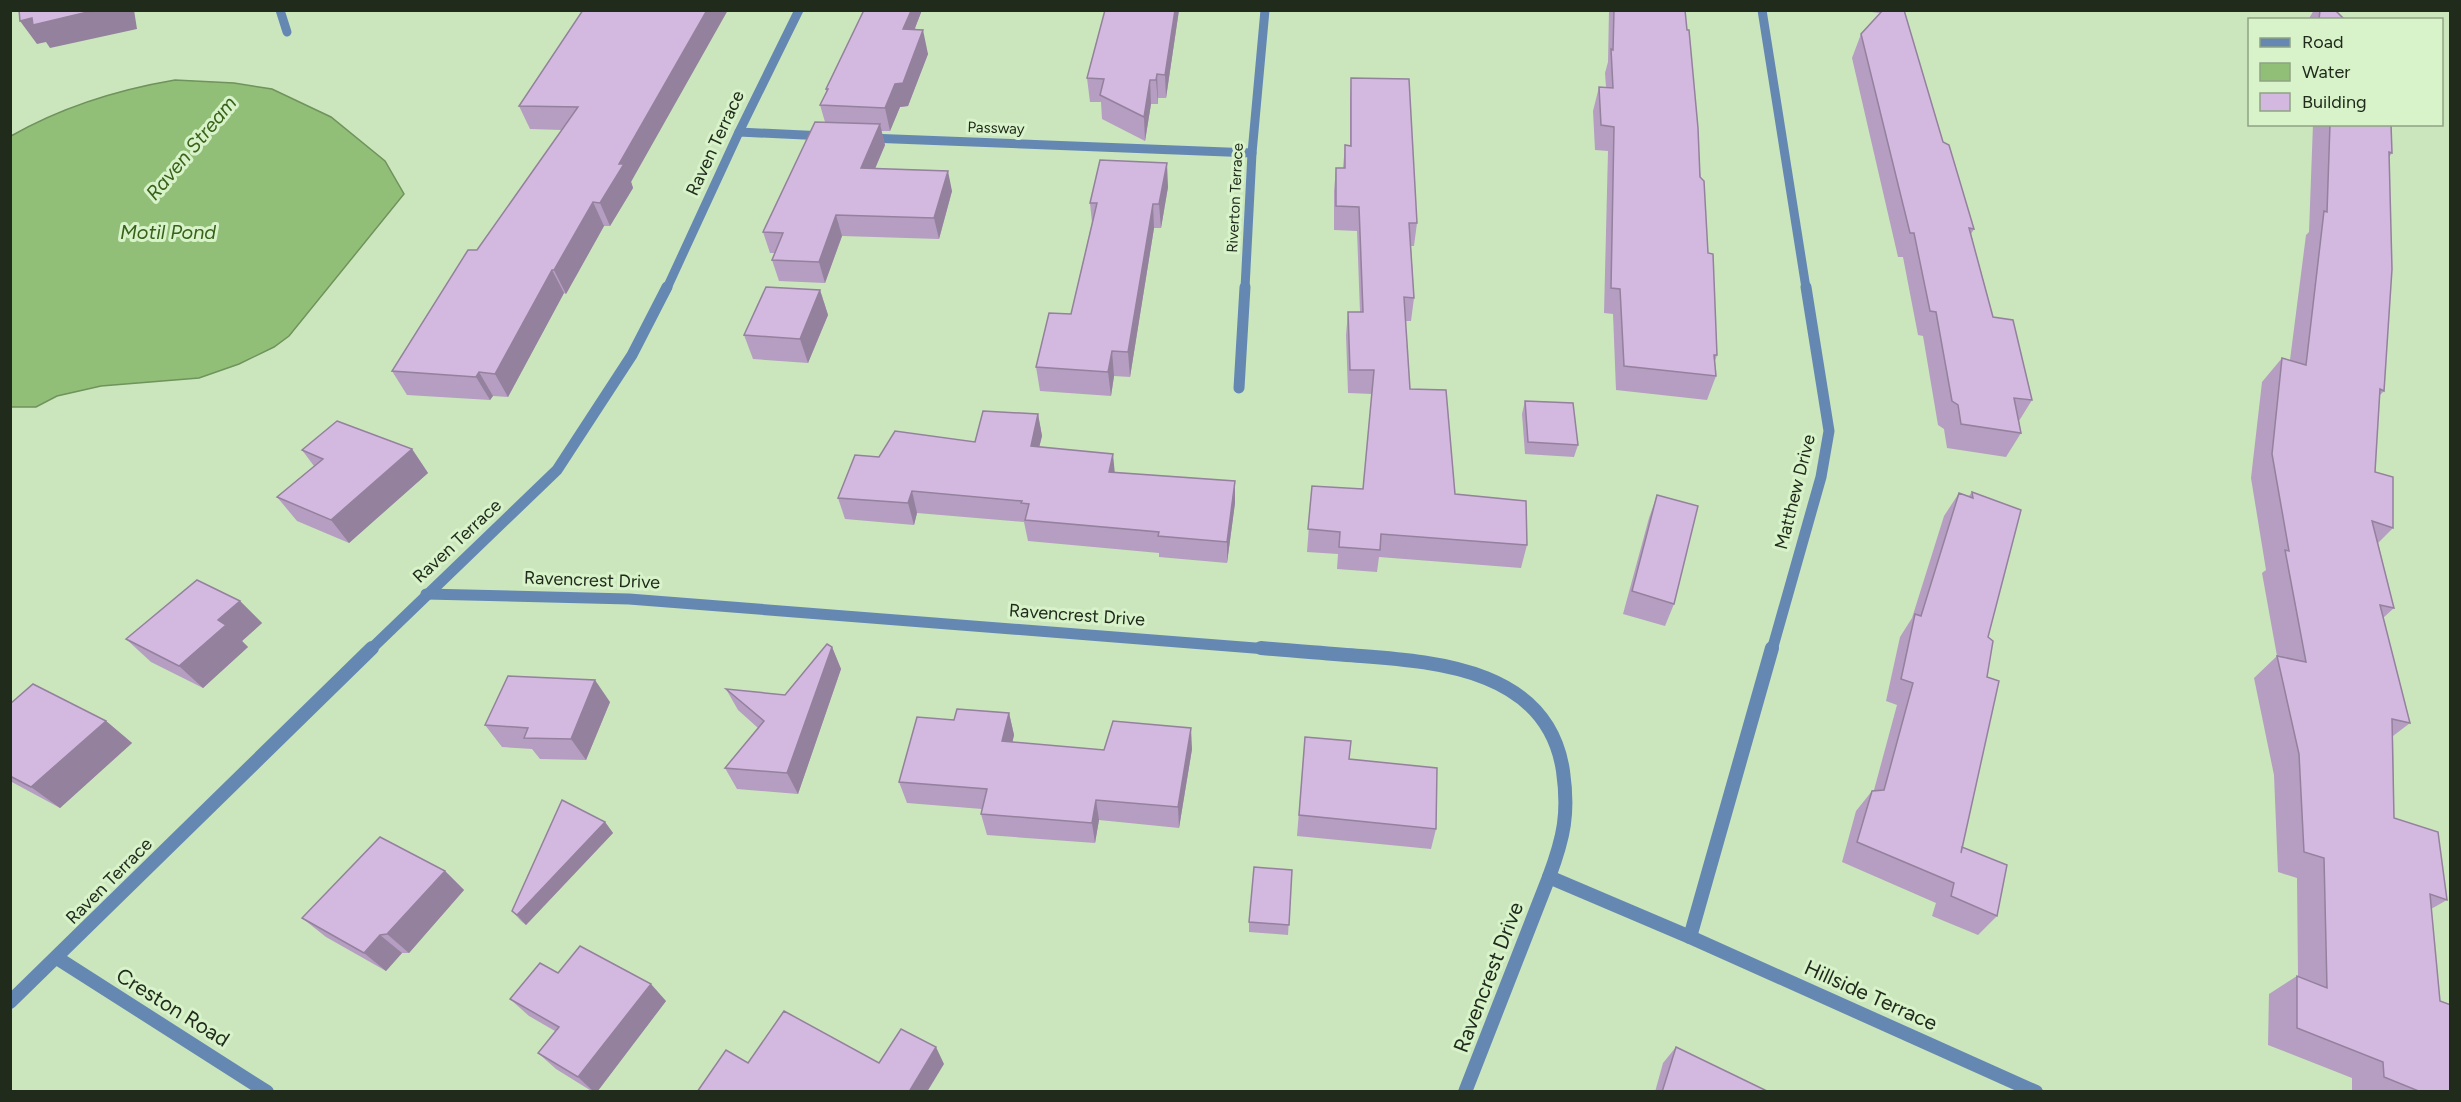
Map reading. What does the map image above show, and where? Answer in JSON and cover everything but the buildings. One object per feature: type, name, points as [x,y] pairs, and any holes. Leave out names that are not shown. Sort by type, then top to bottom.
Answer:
[{"type":"street","points":[[280,10],[287,32]]},
{"type":"street","name":"Raven Terrace","points":[[10,1002],[426,594],[540,487],[562,462],[632,355],[665,292],[739,132],[799,10]]},
{"type":"street","name":"Riverton Terrace","points":[[1239,388],[1252,153],[1265,10]]},
{"type":"street","name":"Matthew Drive","points":[[1690,937],[1821,477],[1829,431],[1762,10]]},
{"type":"street","points":[[739,132],[833,136]]},
{"type":"street","name":"Passway","points":[[857,137],[1252,153]]},
{"type":"street","name":"Ravencrest Drive","points":[[426,594],[629,599],[1427,661],[1465,669],[1501,685],[1529,704],[1551,730],[1562,762],[1568,803],[1564,834],[1549,877],[1465,1092]]},
{"type":"street","points":[[1549,877],[1690,937]]},
{"type":"street","name":"Hillside Terrace","points":[[1690,937],[2036,1092]]},
{"type":"street","name":"Creston Road","points":[[57,958],[267,1092]]},
{"type":"water","name":"Motil Pond","points":[[175,80],[234,83],[272,89],[331,117],[385,161],[404,194],[289,336],[274,347],[239,364],[199,378],[101,386],[57,396],[36,407],[11,407],[11,136],[50,116],[90,101]]},
{"type":"water label","name":"Raven Stream","points":[[191,148]]}]
